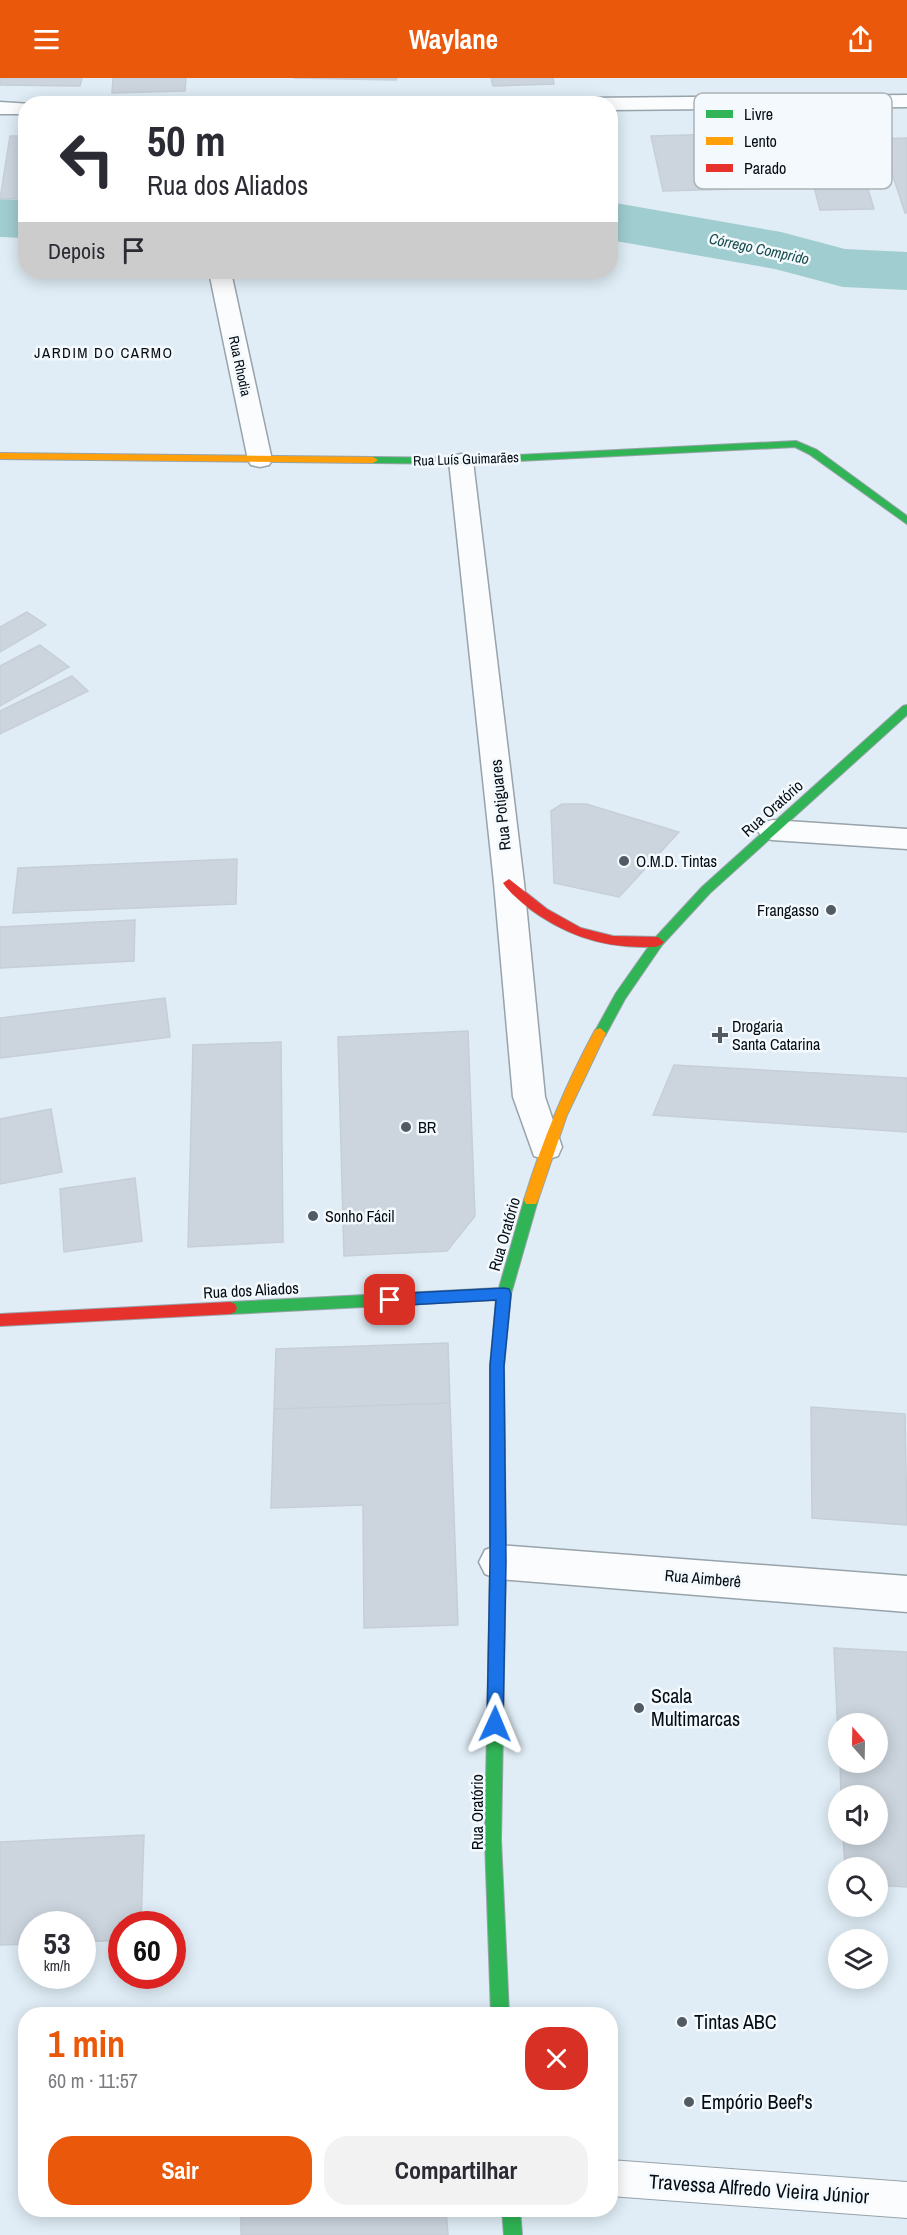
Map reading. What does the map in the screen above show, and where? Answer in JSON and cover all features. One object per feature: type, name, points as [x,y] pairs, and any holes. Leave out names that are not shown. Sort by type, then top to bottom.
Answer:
[{"type":"main road","name":"Rua Luís Guimarães","points":[[0,456],[461,461],[786,443],[796,444],[813,452],[907,521]]},
{"type":"main road","name":"Rua Oratório","points":[[500,2007],[493,1840],[498,1562],[497,1366],[504,1294],[546,1147],[585,1059],[620,996],[658,942],[706,890],[907,709]]},
{"type":"main road","points":[[509,883],[530,905],[559,927],[614,942],[638,944],[658,942]]},
{"type":"main road","name":"Rua dos Aliados","points":[[0,1320],[504,1294]]},
{"type":"main road","points":[[512,2217],[513,2235]]},
{"type":"street","points":[[892,99],[907,101]]},
{"type":"street","points":[[618,103],[694,100]]},
{"type":"street","points":[[0,108],[18,108]]},
{"type":"street","name":"Rua Rhodia","points":[[221,279],[260,460]]},
{"type":"street","name":"Rua Potiguares","points":[[461,461],[509,883],[529,1096],[546,1147]]},
{"type":"street","points":[[772,830],[907,839]]},
{"type":"street","name":"Rua Aimberê","points":[[498,1562],[907,1594]]},
{"type":"lane","name":"Travessa Alfredo Vieira Júnior","points":[[618,2179],[907,2200]]},
{"type":"building","points":[[0,78],[82,78],[80,86],[0,85]]},
{"type":"building","points":[[113,78],[186,78],[185,91],[112,93]]},
{"type":"building","points":[[294,78],[397,78],[396,80]]},
{"type":"building","points":[[491,78],[553,78],[554,84],[493,86]]},
{"type":"building","points":[[694,135],[694,189],[738,189],[663,191],[651,136]]},
{"type":"building","points":[[10,136],[18,136],[18,198],[0,199]]},
{"type":"building","points":[[907,138],[907,213],[905,213],[892,173],[892,139]]},
{"type":"building","points":[[815,189],[868,189],[874,209],[820,210]]},
{"type":"building","points":[[27,612],[46,625],[0,652],[0,627]]},
{"type":"building","points":[[40,645],[69,667],[0,706],[0,666]]},
{"type":"building","points":[[72,676],[88,691],[0,734],[0,711]]},
{"type":"building","points":[[562,804],[586,804],[679,832],[619,897],[554,883],[551,811]]},
{"type":"building","points":[[237,859],[236,904],[13,913],[18,868]]},
{"type":"building","points":[[135,920],[134,961],[0,968],[0,927]]},
{"type":"building","points":[[165,998],[170,1037],[0,1058],[0,1018]]},
{"type":"building","name":"BR","points":[[468,1031],[475,1216],[447,1251],[344,1256],[338,1037]]},
{"type":"building","points":[[281,1042],[283,1242],[188,1247],[193,1045]]},
{"type":"building","points":[[674,1065],[907,1078],[907,1132],[653,1115]]},
{"type":"building","points":[[51,1109],[62,1172],[0,1184],[0,1119]]},
{"type":"building","points":[[135,1178],[142,1241],[64,1252],[60,1189]]},
{"type":"building","points":[[448,1343],[450,1403],[274,1409],[276,1349]]},
{"type":"building","points":[[450,1403],[458,1625],[364,1628],[363,1505],[271,1508],[274,1409]]},
{"type":"building","points":[[811,1407],[905,1414],[907,1525],[812,1518]]},
{"type":"building","points":[[834,1648],[907,1652],[907,1887],[888,1886],[888,1857],[844,1857],[844,1845],[888,1845],[888,1785],[841,1785],[840,1773],[888,1773],[888,1713],[837,1713]]},
{"type":"building","points":[[144,1835],[141,1911],[108,1911],[108,1941],[96,1941],[96,1911],[18,1911],[18,1944],[0,1945],[0,1842]]},
{"type":"building","points":[[241,2217],[447,2217],[448,2235],[241,2235]]},
{"type":"waterway","name":"Córrego Comprido","points":[[0,218],[18,219]]},
{"type":"waterway","name":"Córrego Comprido","points":[[618,222],[781,251],[843,268],[907,271]]},
{"type":"traffic: fast","points":[[373,460],[461,461],[796,444],[813,452],[907,521]]},
{"type":"traffic: fast","points":[[600,1033],[620,996],[658,942],[706,890],[907,709]]},
{"type":"traffic: fast","points":[[500,2007],[493,1840],[498,1562],[497,1366],[504,1294],[531,1200]]},
{"type":"traffic: fast","points":[[230,1308],[504,1294]]},
{"type":"traffic: fast","points":[[512,2217],[513,2235]]},
{"type":"traffic: slow","points":[[0,456],[373,460]]},
{"type":"traffic: slow","points":[[531,1200],[561,1115],[600,1033]]},
{"type":"traffic: jam","points":[[509,883],[543,912],[576,931],[613,941],[658,942]]},
{"type":"traffic: jam","points":[[0,1320],[230,1308]]},
{"type":"place","name":"O.M.D. Tintas","points":[[624,861]]},
{"type":"place","name":"Frangasso","points":[[831,910]]},
{"type":"place","name":"Drogaria Santa Catarina","points":[[720,1035]]},
{"type":"place","name":"BR","points":[[406,1127]]},
{"type":"place","name":"Sonho Fácil","points":[[313,1216]]},
{"type":"place","name":"Scala Multimarcas","points":[[639,1708]]},
{"type":"place","name":"Tintas ABC","points":[[682,2022]]},
{"type":"place","name":"Empório Beef's","points":[[689,2102]]},
{"type":"district","name":"JARDIM DO CARMO","points":[[104,353]]},
{"type":"route","points":[[390,1300],[504,1294],[497,1366],[498,1562],[495,1724]]}]
